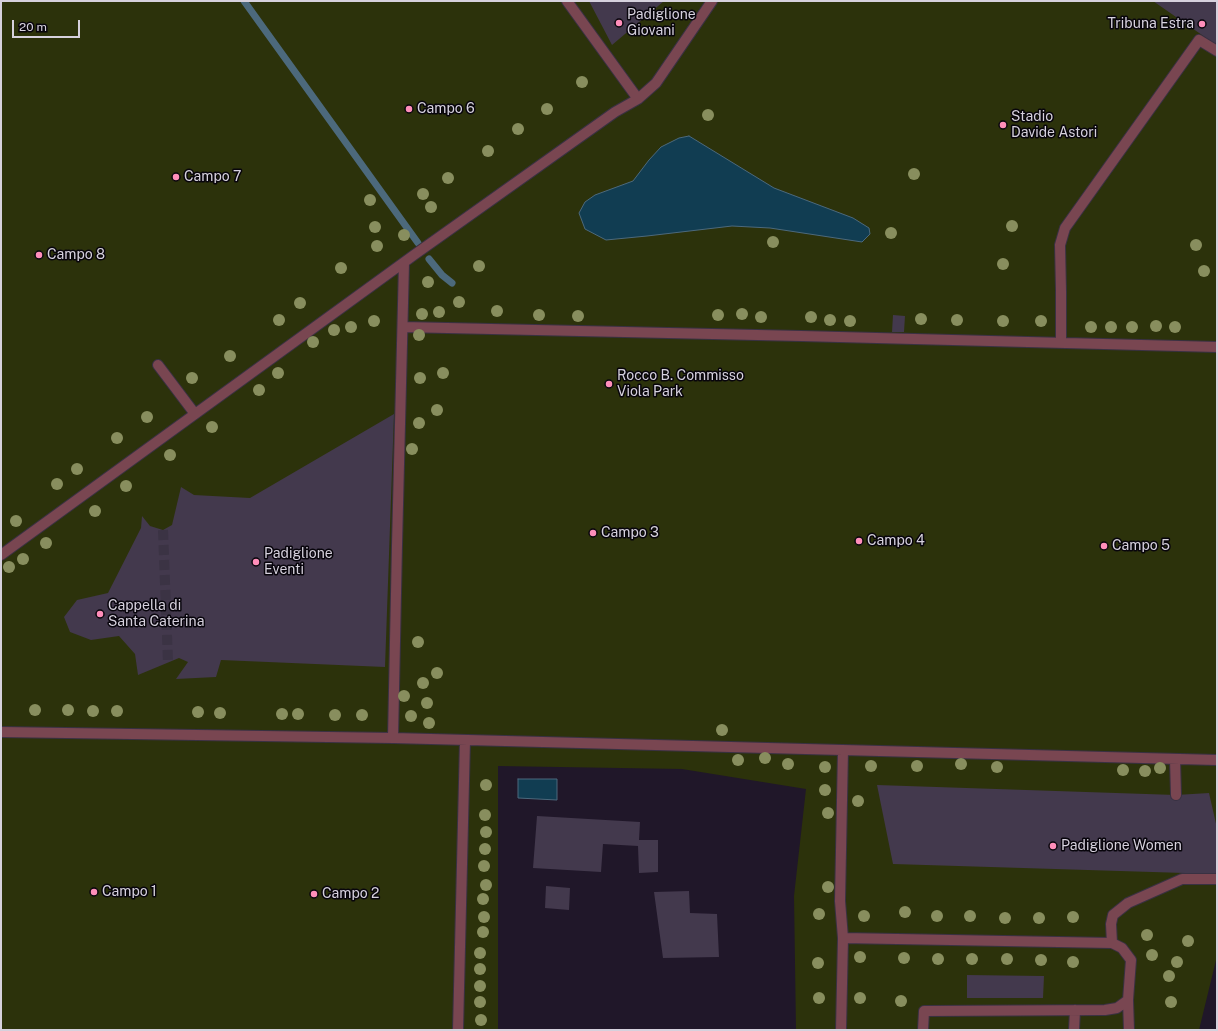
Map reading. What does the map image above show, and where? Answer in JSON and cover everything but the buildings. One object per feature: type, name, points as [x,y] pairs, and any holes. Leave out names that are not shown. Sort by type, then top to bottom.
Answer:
[{"type":"lane","points":[[567,1],[638,99]]},
{"type":"lane","points":[[1,555],[404,263],[615,112],[638,99],[656,83],[712,1]]},
{"type":"lane","points":[[1061,343],[1060,245],[1065,228],[1199,40],[1217,51]]},
{"type":"lane","points":[[393,738],[404,263]]},
{"type":"lane","points":[[403,327],[1217,347]]},
{"type":"lane","points":[[158,365],[195,414]]},
{"type":"lane","points":[[1,732],[393,738],[1217,760]]},
{"type":"lane","points":[[458,1030],[465,740]]},
{"type":"lane","points":[[841,1030],[843,938],[840,901],[843,750]]},
{"type":"lane","points":[[1175,759],[1176,795]]},
{"type":"lane","points":[[1112,943],[1111,924],[1114,915],[1128,903],[1182,879],[1217,879]]},
{"type":"lane","points":[[843,938],[1112,943],[1122,948],[1131,960],[1128,1000],[1129,1030]]},
{"type":"lane","points":[[923,1030],[924,1011],[1105,1010],[1117,1008],[1128,1000]]},
{"type":"lane","points":[[1074,1030],[1075,1010]]},
{"type":"green space","name":"Rocco B. Commisso Viola Park","points":[[1,1],[1217,1],[1217,956],[1199,1030],[796,1030],[794,896],[806,789],[682,769],[498,766],[498,1030],[1,1030]]},
{"type":"water","points":[[689,136],[774,188],[853,218],[869,228],[870,234],[862,242],[770,228],[732,226],[606,240],[585,229],[579,213],[585,202],[595,195],[633,181],[661,147],[679,138]]},
{"type":"water","points":[[518,779],[557,779],[557,800],[518,798]]},
{"type":"waterway","points":[[244,1],[418,243]]},
{"type":"waterway","points":[[429,259],[442,275],[452,283]]},
{"type":"tunnel","points":[[163,530],[168,662]]},
{"type":"place","name":"Padiglione Giovani","points":[[619,23]]},
{"type":"place","name":"Tribuna Estra","points":[[1202,24]]},
{"type":"place","name":"Campo 6","points":[[409,109]]},
{"type":"place","name":"Stadio Davide Astori","points":[[1003,125]]},
{"type":"place","name":"Campo 7","points":[[176,177]]},
{"type":"place","name":"Campo 8","points":[[39,255]]},
{"type":"place","name":"Rocco B. Commisso Viola Park","points":[[609,384]]},
{"type":"place","name":"Campo 3","points":[[593,533]]},
{"type":"place","name":"Campo 4","points":[[859,541]]},
{"type":"place","name":"Campo 5","points":[[1104,546]]},
{"type":"place","name":"Padiglione Eventi","points":[[256,562]]},
{"type":"place","name":"Cappella di Santa Caterina","points":[[100,614]]},
{"type":"place","name":"Padiglione Women","points":[[1053,846]]},
{"type":"place","name":"Campo 1","points":[[94,892]]},
{"type":"place","name":"Campo 2","points":[[314,894]]}]
